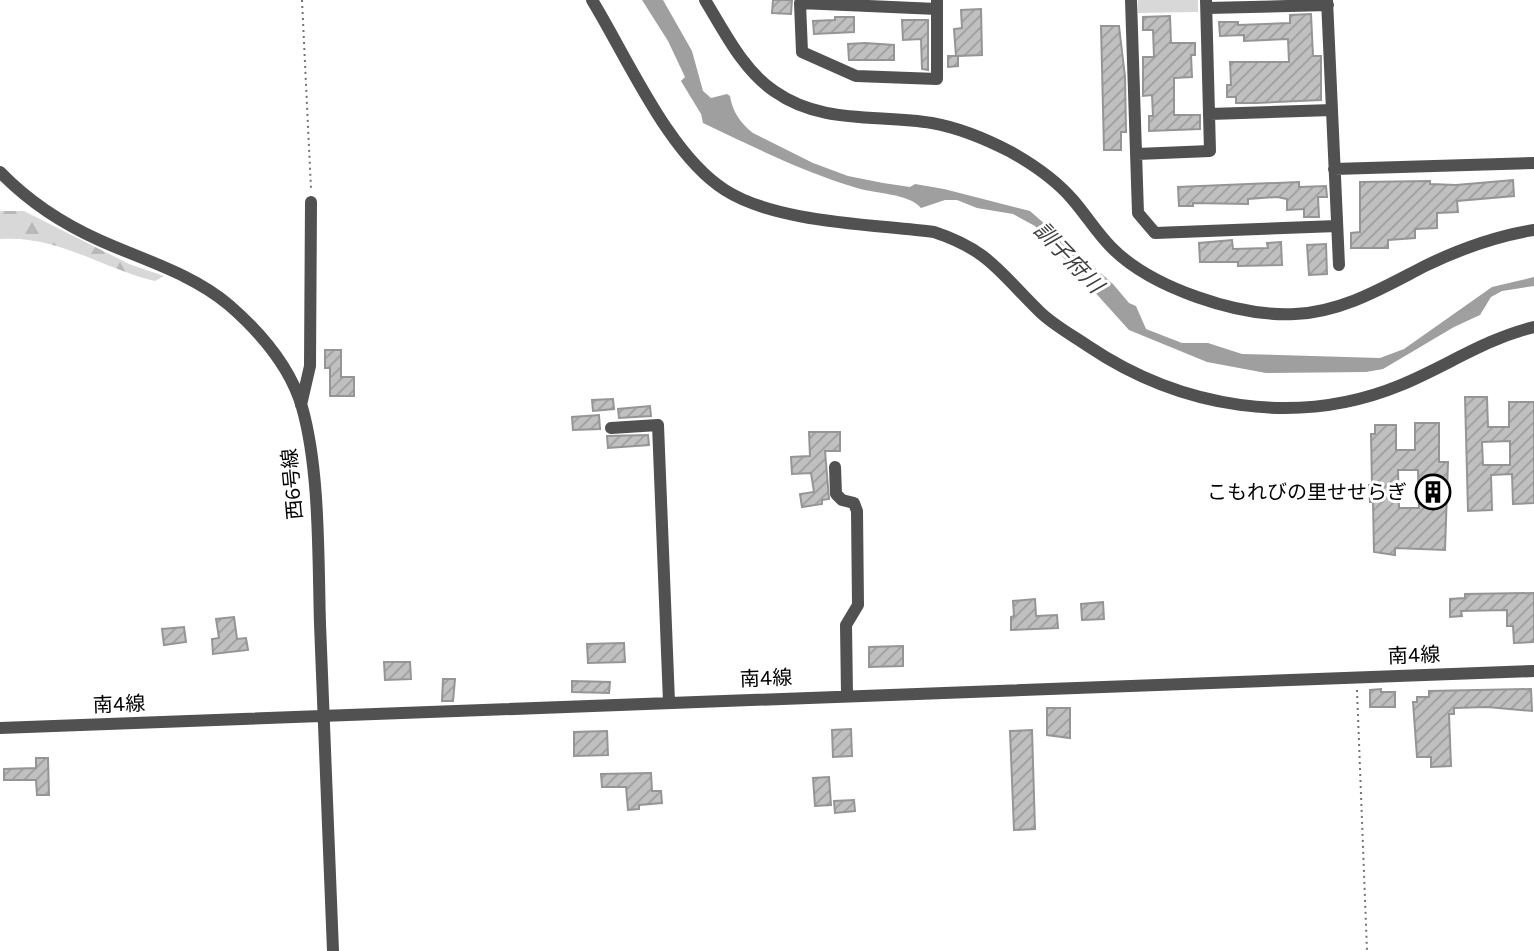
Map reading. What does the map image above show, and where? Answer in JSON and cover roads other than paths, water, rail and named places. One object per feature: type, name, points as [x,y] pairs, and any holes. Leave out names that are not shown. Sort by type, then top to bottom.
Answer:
[{"type":"street","points":[[592,0],[663,121],[704,173],[725,190],[751,203],[783,212],[934,232],[958,240],[981,253],[1041,314],[1111,362],[1160,385],[1237,405],[1307,409],[1337,405],[1399,386],[1474,347],[1505,334],[1534,327]]},
{"type":"street","points":[[705,0],[740,57],[771,90],[796,105],[831,116],[932,123],[976,135],[1047,174],[1113,249],[1153,277],[1184,293],[1217,304],[1295,314],[1336,306],[1365,298],[1466,248],[1534,230]]},
{"type":"street","points":[[1131,0],[1138,213],[1155,233],[1337,226]]},
{"type":"street","points":[[1137,154],[1210,151],[1206,4],[1328,2],[1339,265]]},
{"type":"street","points":[[800,3],[937,4],[937,79],[856,76],[802,52],[800,3]]},
{"type":"street","points":[[1210,114],[1332,110]]},
{"type":"street","points":[[1334,169],[1534,163]]},
{"type":"street","name":"西6号線","points":[[0,172],[47,213],[99,240],[184,275],[226,303],[259,333],[279,359],[301,405],[312,457],[333,951]]},
{"type":"street","points":[[301,405],[310,366],[311,202]]},
{"type":"street","points":[[611,428],[658,425],[669,702]]},
{"type":"street","points":[[835,467],[836,494],[842,500],[854,503],[857,511],[858,605],[846,625],[847,695]]},
{"type":"street","name":"南4線","points":[[0,728],[1534,671]]},
{"type":"water","name":"訓子府川","points":[[642,0],[663,0],[692,51],[703,91],[711,98],[730,96],[738,117],[753,133],[813,163],[848,176],[910,187],[915,184],[944,189],[1030,211],[1113,284],[1129,303],[1136,306],[1146,329],[1182,343],[1208,343],[1242,354],[1380,358],[1404,349],[1492,287],[1534,277],[1534,286],[1502,291],[1491,297],[1480,315],[1383,369],[1366,372],[1266,373],[1207,362],[1129,330],[1035,226],[1013,214],[977,208],[957,200],[945,200],[921,208],[908,199],[857,188],[818,174],[703,123],[701,114],[681,81],[685,77],[668,41]]},
{"type":"place","name":"こもれびの里せせらぎ","points":[[1433,492]]}]
